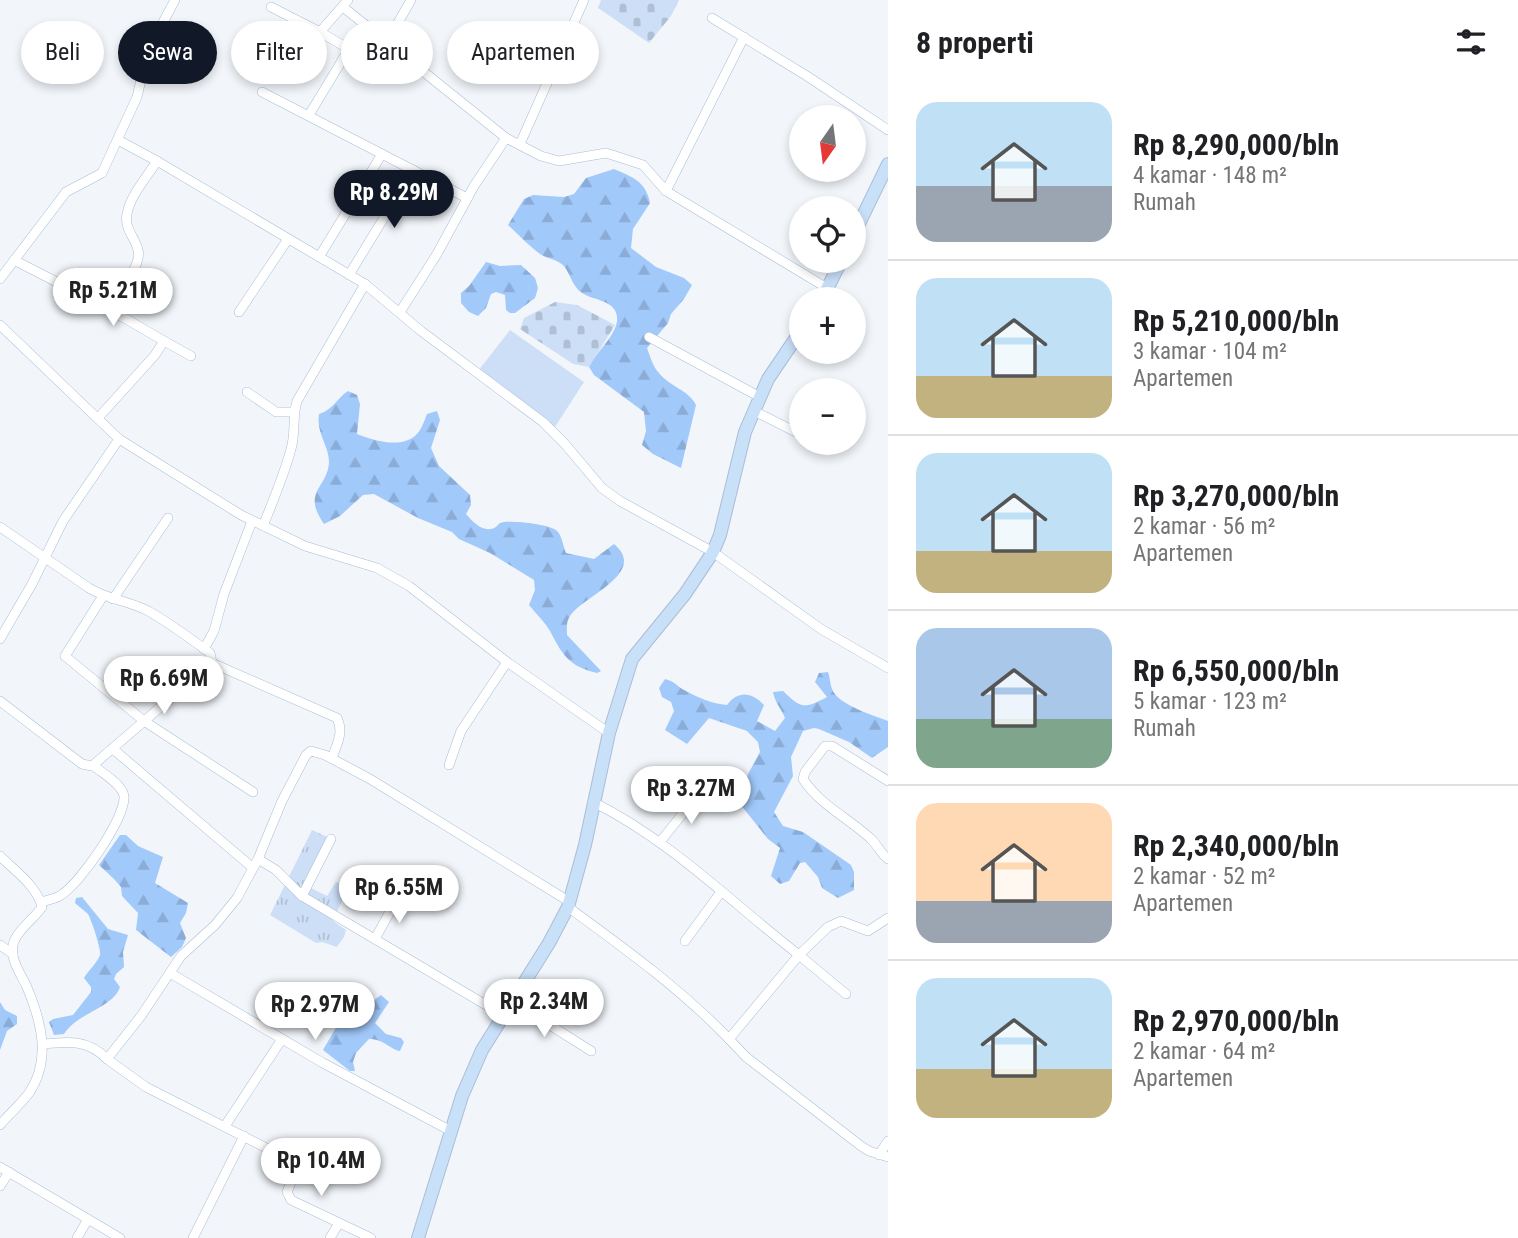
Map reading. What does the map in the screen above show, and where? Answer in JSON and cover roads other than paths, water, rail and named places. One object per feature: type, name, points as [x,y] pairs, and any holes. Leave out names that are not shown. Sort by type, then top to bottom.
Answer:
[{"type":"street","points":[[0,279],[66,192],[102,173],[137,97],[148,50],[175,0]]},
{"type":"street","points":[[399,21],[411,0]]},
{"type":"street","points":[[520,144],[584,0]]},
{"type":"street","points":[[327,25],[346,3],[361,21]]},
{"type":"street","points":[[271,7],[297,21]]},
{"type":"street","points":[[712,18],[888,130]]},
{"type":"street","points":[[666,191],[744,37]]},
{"type":"street","points":[[309,115],[341,62]]},
{"type":"street","points":[[433,78],[506,138],[541,156],[559,161],[606,153],[643,165],[666,191],[813,287]]},
{"type":"street","points":[[262,92],[467,198]]},
{"type":"street","points":[[400,312],[506,138]]},
{"type":"street","points":[[118,140],[365,284],[421,331],[543,422],[565,443],[602,488],[644,515],[713,552],[821,629],[888,668]]},
{"type":"street","points":[[319,257],[382,153]]},
{"type":"street","points":[[109,309],[138,264],[139,251],[129,233],[126,217],[129,207],[157,161]]},
{"type":"street","points":[[866,209],[888,164]]},
{"type":"street","points":[[349,275],[413,170]]},
{"type":"street","points":[[239,312],[288,239]]},
{"type":"street","points":[[14,260],[109,309],[191,356]]},
{"type":"street","points":[[263,526],[292,449],[293,412],[302,388],[365,284]]},
{"type":"street","points":[[0,325],[119,439],[252,521],[305,546],[365,564],[393,576],[507,662],[609,733]]},
{"type":"street","points":[[649,337],[760,397]]},
{"type":"street","points":[[99,418],[155,355],[164,341]]},
{"type":"street","points":[[418,1238],[451,1131],[482,1049],[555,934],[569,904],[609,733],[632,659],[685,594],[713,552],[720,535],[745,432],[775,368],[789,348]]},
{"type":"street","points":[[247,392],[276,412],[293,412]]},
{"type":"street","points":[[754,411],[789,428]]},
{"type":"street","points":[[0,639],[63,522],[119,439]]},
{"type":"street","points":[[113,599],[168,518]]},
{"type":"street","points":[[204,649],[214,631],[224,594],[252,521]]},
{"type":"street","points":[[0,527],[103,596],[133,604],[151,613],[213,657],[212,663],[187,690],[171,698],[94,766]]},
{"type":"street","points":[[103,596],[65,656],[144,721],[253,792]]},
{"type":"street","points":[[449,765],[461,731],[507,662]]},
{"type":"street","points":[[212,663],[337,718],[341,726],[340,735],[332,758]]},
{"type":"street","points":[[0,701],[82,764],[94,766],[121,788],[124,796],[117,821],[77,881],[62,895],[41,902]]},
{"type":"street","points":[[888,781],[832,746],[825,746],[805,772],[803,779],[811,791],[872,840],[888,859]]},
{"type":"street","points":[[113,749],[253,868]]},
{"type":"street","points":[[107,1059],[135,1025],[181,956],[197,944],[237,898],[306,755],[317,751],[488,850],[569,904],[705,1014],[746,1057],[869,1151],[883,1156],[888,1140]]},
{"type":"street","points":[[660,842],[700,792]]},
{"type":"street","points":[[593,802],[620,815],[660,842],[846,994]]},
{"type":"street","points":[[302,896],[331,839]]},
{"type":"street","points":[[0,856],[30,886],[41,902],[42,907],[15,939],[13,954],[38,1016],[44,1044],[39,1070],[31,1090],[0,1125]]},
{"type":"street","points":[[258,859],[276,870],[302,896],[503,1015]]},
{"type":"street","points":[[685,941],[721,892]]},
{"type":"street","points":[[375,939],[398,897]]},
{"type":"street","points":[[729,1039],[799,955],[828,928],[841,921],[867,931],[888,918]]},
{"type":"street","points":[[0,945],[13,954]]},
{"type":"street","points":[[170,973],[282,1039],[451,1131]]},
{"type":"street","points":[[512,1001],[592,1051]]},
{"type":"street","points":[[225,1126],[282,1039]]},
{"type":"street","points":[[44,1044],[70,1041],[87,1044],[146,1087],[290,1160],[296,1170],[287,1192],[291,1200],[371,1238]]},
{"type":"street","points":[[193,1238],[244,1136]]},
{"type":"street","points":[[0,1167],[120,1238]]},
{"type":"street","points":[[0,1186],[9,1172]]},
{"type":"street","points":[[77,1238],[88,1219]]},
{"type":"street","points":[[330,1238],[339,1223]]}]
